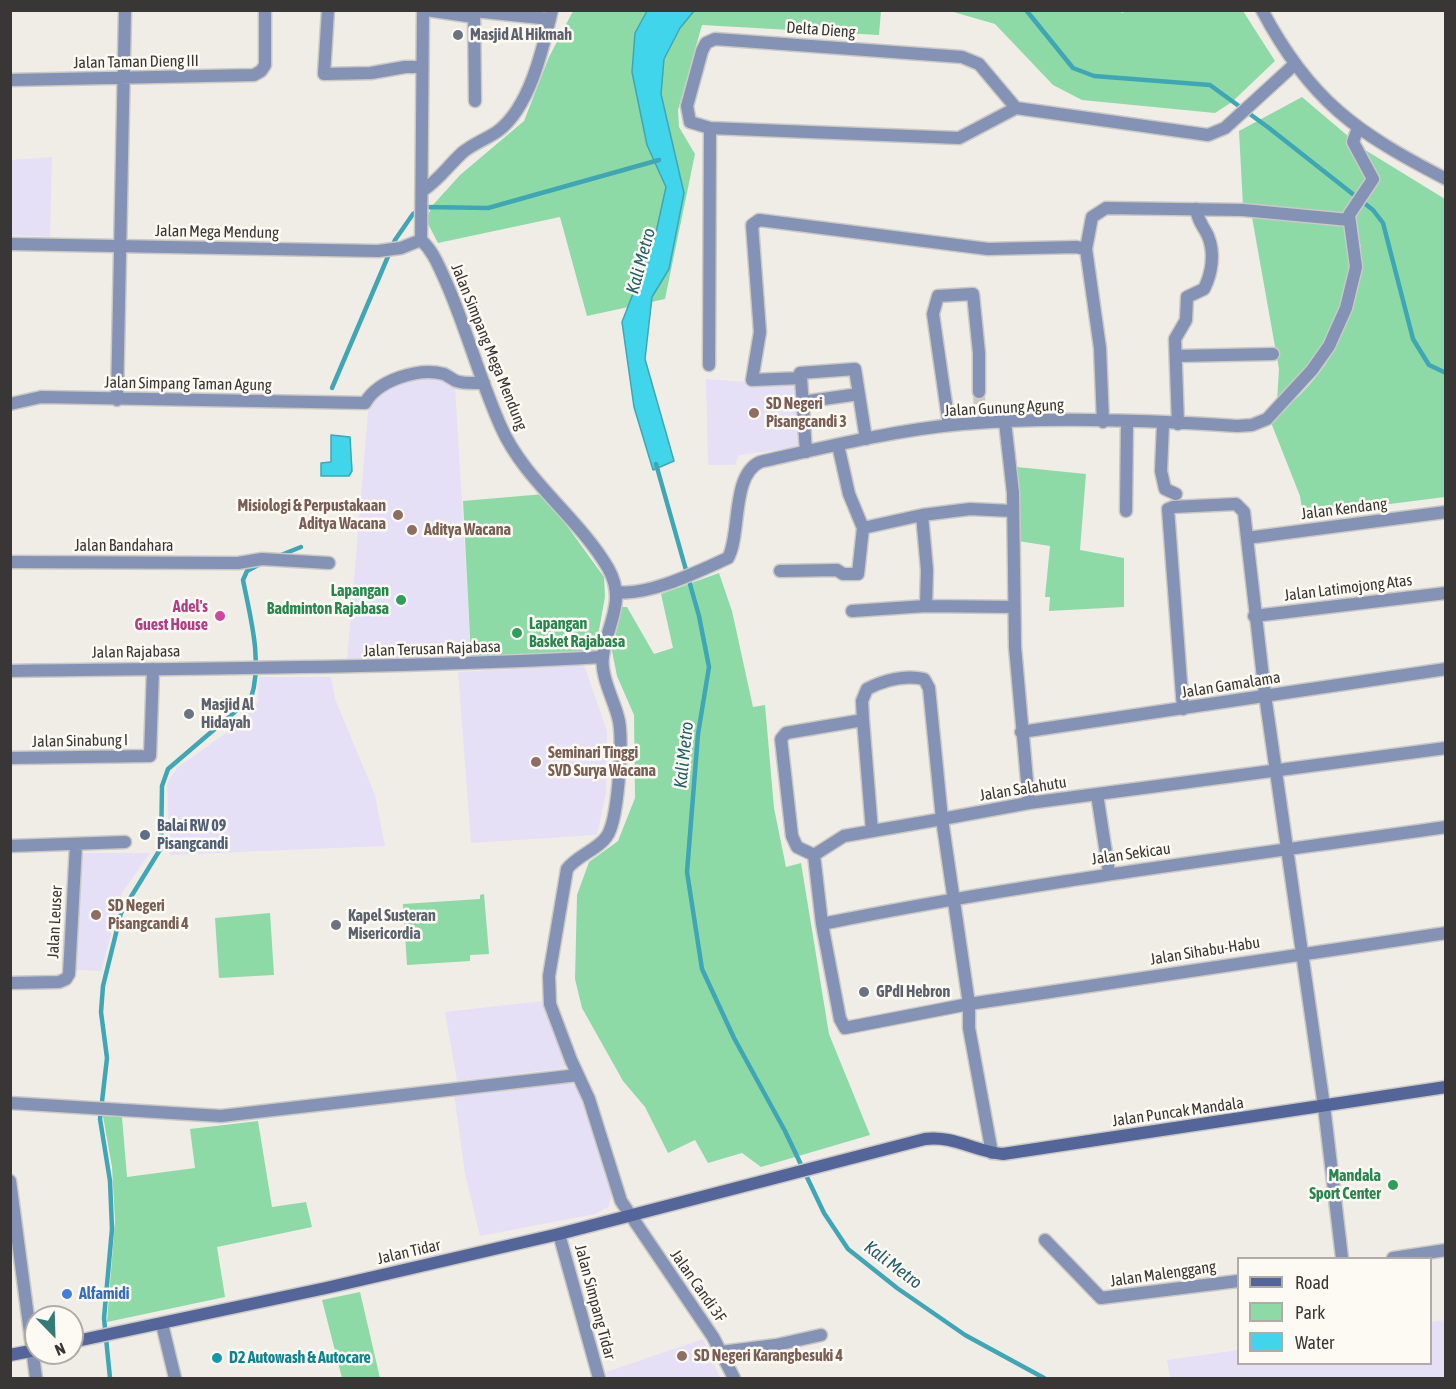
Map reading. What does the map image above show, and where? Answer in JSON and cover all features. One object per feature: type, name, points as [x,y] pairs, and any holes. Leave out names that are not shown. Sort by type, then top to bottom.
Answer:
[{"type":"main road","name":"Jalan Puncak Mandala","points":[[752,1185],[916,1142],[944,1139],[992,1153],[1052,1147],[1446,1087]]},
{"type":"main road","name":"Jalan Tidar","points":[[84,1339],[559,1234],[752,1185]]},
{"type":"street","points":[[117,400],[126,79],[125,10]]},
{"type":"street","name":"Jalan Taman Dieng III","points":[[10,80],[254,75],[265,65],[265,10]]},
{"type":"street","points":[[328,10],[324,74],[371,73],[405,67],[422,67]]},
{"type":"street","points":[[421,240],[422,67],[425,10],[551,15],[532,80],[515,111],[499,130],[465,151],[422,196]]},
{"type":"street","points":[[1262,10],[1314,90],[1358,128],[1400,156],[1446,179]]},
{"type":"street","points":[[474,13],[475,101]]},
{"type":"street","name":"Delta Dieng","points":[[710,128],[690,122],[687,110],[703,48],[706,43],[715,39],[967,58],[979,64],[1016,108]]},
{"type":"street","points":[[709,365],[710,128],[959,138],[1016,108],[1208,135],[1225,128],[1268,86],[1295,64]]},
{"type":"street","points":[[1103,422],[1101,348],[1086,249],[1092,217],[1101,209],[1196,209],[1350,214],[1373,180],[1353,142],[1358,128]]},
{"type":"street","points":[[1178,424],[1175,339],[1186,320],[1187,297],[1204,289],[1213,261],[1207,234],[1199,226],[1196,209]]},
{"type":"street","name":"Jalan Gunung Agung","points":[[618,592],[630,593],[658,586],[728,558],[731,553],[738,503],[752,468],[760,462],[838,445],[980,421],[1252,425],[1267,419],[1312,370],[1337,327],[1351,292],[1356,267],[1350,214]]},
{"type":"street","points":[[801,378],[752,380],[760,332],[754,222],[759,220],[988,249],[1076,247],[1086,249]]},
{"type":"street","name":"Jalan Mega Mendung","points":[[10,244],[121,248],[378,251],[397,249],[421,240]]},
{"type":"street","name":"Jalan Simpang Mega Mendung","points":[[421,240],[433,253],[457,306],[502,429],[513,448],[598,552],[618,592]]},
{"type":"street","points":[[949,425],[933,314],[938,296],[974,294],[979,353],[979,392]]},
{"type":"street","points":[[1176,356],[1273,354]]},
{"type":"street","points":[[806,452],[800,373],[855,369],[866,440]]},
{"type":"street","name":"Jalan Simpang Taman Agung","points":[[10,404],[41,397],[365,403],[369,396],[393,379],[417,374],[443,374],[458,382],[484,383]]},
{"type":"street","points":[[802,402],[859,394]]},
{"type":"street","points":[[1005,422],[1013,511],[1014,607],[1021,732],[1029,803]]},
{"type":"street","points":[[1126,511],[1128,423]]},
{"type":"street","points":[[1163,424],[1161,479],[1165,489],[1176,494]]},
{"type":"street","points":[[780,571],[837,570],[843,574],[858,574],[861,527],[846,483],[838,445]]},
{"type":"street","points":[[1183,709],[1168,509],[1236,504],[1244,512],[1254,616],[1324,1106],[1342,1257]]},
{"type":"street","points":[[861,527],[922,515],[970,509],[1013,511]]},
{"type":"street","name":"Jalan Kendang","points":[[1247,538],[1446,512]]},
{"type":"street","points":[[922,515],[927,570],[926,606]]},
{"type":"street","name":"Jalan Bandahara","points":[[10,562],[238,563],[262,559],[329,563]]},
{"type":"street","points":[[602,657],[618,592]]},
{"type":"street","name":"Jalan Latimojong Atas","points":[[1254,616],[1446,593]]},
{"type":"street","points":[[852,611],[926,606],[1014,607]]},
{"type":"street","name":"Jalan Terusan Rajabasa","points":[[262,667],[341,668],[602,657]]},
{"type":"street","name":"Jalan Candi 3F","points":[[602,657],[619,720],[618,788],[610,831],[604,839],[573,861],[567,869],[548,988],[550,1004],[589,1099],[621,1201],[721,1352],[734,1378]]},
{"type":"street","name":"Jalan Rajabasa","points":[[10,670],[262,667]]},
{"type":"street","name":"Jalan Sinabung I","points":[[10,758],[150,756],[153,669]]},
{"type":"street","name":"Jalan Gamalama","points":[[1021,732],[1446,669]]},
{"type":"street","points":[[872,831],[862,701],[867,689],[908,677],[924,679],[928,683],[951,898],[969,1004],[969,1028],[992,1153]]},
{"type":"street","points":[[822,924],[814,855],[797,847],[792,836],[781,739],[786,733],[862,720]]},
{"type":"street","name":"Jalan Salahutu","points":[[814,855],[844,836],[1029,803],[1446,748]]},
{"type":"street","points":[[1097,794],[1109,873]]},
{"type":"street","name":"Jalan Sekicau","points":[[822,924],[951,898],[1109,873],[1446,827]]},
{"type":"street","points":[[10,846],[125,842]]},
{"type":"street","name":"Jalan Leuser","points":[[10,982],[59,982],[66,979],[69,974],[76,845]]},
{"type":"street","name":"Jalan Sihabu-Habu","points":[[822,924],[840,1020],[845,1028],[969,1004],[1446,933]]},
{"type":"street","points":[[10,1104],[221,1116],[578,1075]]},
{"type":"street","points":[[10,1181],[28,1305]]},
{"type":"street","name":"Jalan Simpang Tidar","points":[[559,1234],[599,1378]]},
{"type":"street","name":"Jalan Malenggang","points":[[1045,1240],[1101,1298],[1237,1281]]},
{"type":"street","points":[[1400,1257],[1446,1250]]},
{"type":"street","points":[[162,1323],[175,1378]]},
{"type":"street","points":[[721,1352],[776,1345],[821,1335]]},
{"type":"shaded area","points":[[52,157],[50,237],[11,235],[11,160]]},
{"type":"shaded area","name":"Aditya Wacana","points":[[419,379],[442,379],[455,386],[471,656],[347,661],[369,400],[392,384]]},
{"type":"shaded area","name":"SD Negeri Pisangcandi 3","points":[[706,379],[762,383],[799,381],[804,447],[739,455],[735,465],[708,465]]},
{"type":"shaded area","name":"Seminari Tinggi SVD Surya Wacana","points":[[584,665],[607,731],[606,793],[597,835],[471,843],[458,672]]},
{"type":"shaded area","points":[[259,677],[331,677],[335,699],[375,795],[385,846],[170,855],[167,783],[178,767],[226,733],[258,702]]},
{"type":"shaded area","name":"SD Negeri Pisangcandi 4","points":[[82,853],[150,853],[122,893],[101,971],[74,970]]},
{"type":"shaded area","points":[[542,1001],[568,1064],[564,1068],[457,1081],[445,1012]]},
{"type":"shaded area","points":[[570,1082],[578,1089],[612,1194],[608,1207],[595,1214],[480,1236],[465,1174],[454,1094]]},
{"type":"shaded area","points":[[1445,1320],[1445,1378],[1170,1378],[1167,1360],[1237,1350],[1237,1365],[1432,1365],[1432,1322]]},
{"type":"shaded area","name":"SD Negeri Karangbesuki 4","points":[[703,1339],[720,1378],[607,1378],[606,1372]]},
{"type":"green space","points":[[1120,10],[1122,13],[1128,10],[1243,11],[1275,61],[1232,102],[1215,113],[1082,100],[1053,85],[995,24],[950,11]]},
{"type":"green space","points":[[573,11],[881,11],[879,35],[702,25],[678,110],[679,127],[695,154],[665,299],[587,316],[560,217],[438,243],[426,220],[432,206],[460,175],[524,121],[549,57]]},
{"type":"green space","points":[[1302,97],[1362,148],[1445,199],[1445,497],[1303,515],[1300,496],[1270,420],[1292,403],[1310,384],[1325,365],[1337,344],[1354,298],[1361,245],[1349,241],[1352,269],[1334,324],[1323,347],[1277,401],[1279,369],[1250,206],[1243,206],[1239,131]]},
{"type":"green space","points":[[1017,467],[1086,474],[1080,550],[1124,558],[1124,607],[1049,611],[1050,597],[1045,597],[1050,546],[1018,541]]},
{"type":"green space","points":[[544,494],[604,577],[605,597],[595,652],[471,656],[463,501]]},
{"type":"green space","points":[[719,573],[732,611],[753,707],[765,705],[774,808],[786,867],[801,863],[829,1034],[870,1135],[761,1167],[742,1153],[708,1163],[695,1140],[668,1153],[645,1107],[623,1081],[582,1008],[575,979],[577,895],[589,862],[618,841],[635,798],[634,715],[617,676],[612,651],[622,607],[627,607],[654,654],[673,648],[661,594]]},
{"type":"green space","points":[[484,894],[489,954],[470,955],[470,961],[407,965],[403,904],[480,899],[480,895]]},
{"type":"green space","points":[[270,913],[274,975],[219,978],[215,918]]},
{"type":"green space","points":[[103,1116],[122,1117],[127,1177],[195,1168],[190,1129],[258,1121],[272,1207],[306,1202],[312,1227],[217,1247],[225,1297],[107,1322],[115,1221],[112,1167]]},
{"type":"green space","points":[[360,1292],[380,1378],[342,1378],[322,1300]]},
{"type":"water","points":[[647,11],[694,11],[680,28],[664,59],[661,94],[684,193],[669,269],[652,297],[645,359],[674,461],[653,470],[634,407],[622,322],[655,237],[666,187],[647,145],[632,72],[635,33]]},
{"type":"water","points":[[331,435],[350,437],[352,471],[349,476],[321,476],[321,463],[331,462]]},
{"type":"waterway","points":[[1026,10],[1073,68],[1094,76],[1210,85],[1373,210],[1383,223],[1413,339],[1429,365],[1446,373]]},
{"type":"waterway","points":[[332,388],[395,240],[413,214],[426,207],[488,208],[659,160]]},
{"type":"waterway","name":"Kali Metro","points":[[656,464],[699,616],[709,667],[698,734],[687,872],[702,969],[734,1038],[785,1131],[824,1213],[848,1249],[897,1288],[965,1335],[1044,1378]]},
{"type":"waterway","points":[[276,557],[301,547]]},
{"type":"waterway","points":[[110,1378],[104,1318],[112,1229],[110,1181],[100,1119],[107,1058],[101,1012],[103,986],[121,913],[161,848],[162,786],[168,769],[251,698],[256,654],[243,580],[247,571],[260,564]]},
{"type":"tunnel","points":[[979,392],[980,419]]},
{"type":"place","name":"Masjid Al Hikmah","points":[[458,35]]},
{"type":"place","name":"SD Negeri Pisangcandi 3","points":[[754,413]]},
{"type":"place","name":"Misiologi & Perpustakaan Aditya Wacana","points":[[398,515]]},
{"type":"place","name":"Aditya Wacana","points":[[412,530]]},
{"type":"place","name":"Lapangan Badminton Rajabasa","points":[[401,600]]},
{"type":"place","name":"Adel's Guest House","points":[[220,616]]},
{"type":"place","name":"Lapangan Basket Rajabasa","points":[[517,633]]},
{"type":"place","name":"Masjid Al Hidayah","points":[[189,714]]},
{"type":"place","name":"Seminari Tinggi SVD Surya Wacana","points":[[536,762]]},
{"type":"place","name":"Balai RW 09 Pisangcandi","points":[[145,835]]},
{"type":"place","name":"SD Negeri Pisangcandi 4","points":[[96,915]]},
{"type":"place","name":"Kapel Susteran Misericordia","points":[[336,925]]},
{"type":"place","name":"GPdI Hebron","points":[[864,992]]},
{"type":"place","name":"Mandala Sport Center","points":[[1393,1185]]},
{"type":"place","name":"Alfamidi","points":[[67,1294]]},
{"type":"place","name":"SD Negeri Karangbesuki 4","points":[[682,1356]]},
{"type":"place","name":"D2 Autowash & Autocare","points":[[217,1358]]}]
